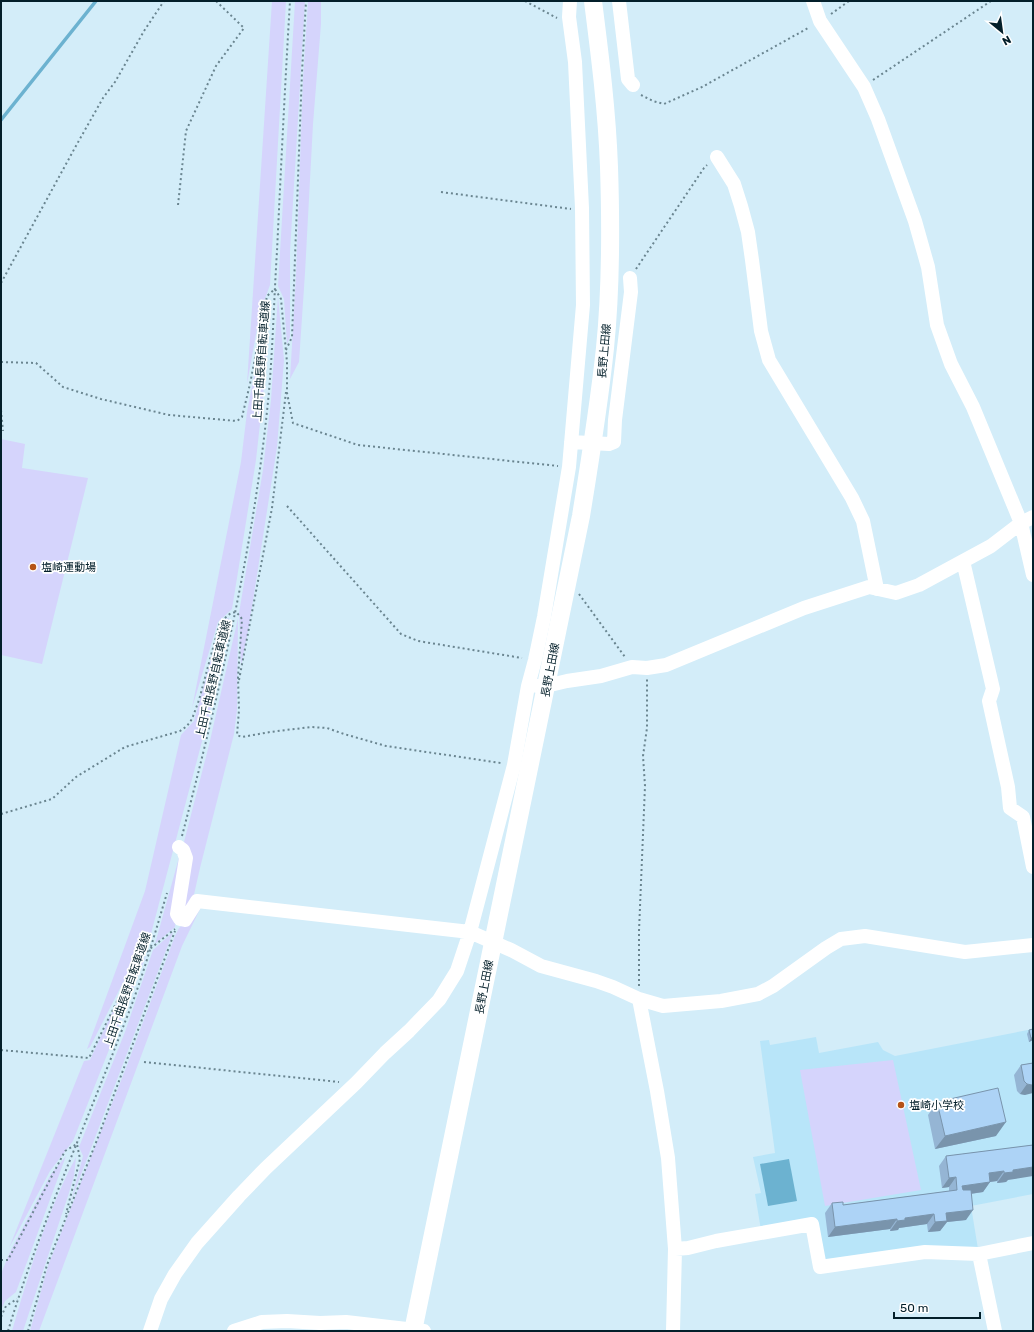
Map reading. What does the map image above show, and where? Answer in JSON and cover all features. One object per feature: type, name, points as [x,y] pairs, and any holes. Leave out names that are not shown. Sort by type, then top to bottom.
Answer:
[{"type":"main road","name":"長野上田線","points":[[413,1331],[581,516],[593,444],[605,347],[610,236],[607,134],[593,1]]},
{"type":"street","points":[[150,1331],[161,1299],[175,1274],[197,1244],[266,1168],[356,1084],[439,1000],[457,971],[470,932],[514,765],[528,686],[536,660],[544,617],[569,467],[583,305],[582,208],[575,62],[569,17],[570,1]]},
{"type":"street","points":[[619,1],[628,79],[633,85]]},
{"type":"street","points":[[813,1],[820,21],[864,86],[878,119],[915,221],[928,267],[937,325],[951,364],[1027,520],[1033,575]]},
{"type":"street","points":[[717,157],[734,184],[742,206],[748,232],[761,331],[769,360],[852,498],[864,521],[877,589]]},
{"type":"street","points":[[571,442],[609,444],[614,442],[615,420],[631,292],[630,278]]},
{"type":"street","points":[[528,686],[546,686],[601,676],[632,667],[647,668],[666,665],[804,608],[869,587],[896,593],[919,585],[991,546],[1027,520]]},
{"type":"street","points":[[963,561],[993,689],[989,701],[1008,787],[1010,808],[1023,817],[1033,866]]},
{"type":"street","points":[[552,566],[570,570]]},
{"type":"street","points":[[179,847],[183,850],[186,858],[178,914],[180,919],[185,920],[197,901],[470,932],[542,966],[613,987],[639,999],[663,1006],[721,1001],[758,994],[773,986],[841,939],[865,936],[965,952],[1033,945]]},
{"type":"street","points":[[639,999],[668,1158],[675,1250],[673,1331]]},
{"type":"street","points":[[675,1250],[812,1224],[820,1266],[925,1252],[978,1254],[1033,1243]]},
{"type":"street","points":[[978,1254],[995,1331]]},
{"type":"street","points":[[234,1331],[262,1322],[287,1321],[320,1323],[346,1322],[413,1331],[424,1331]]},
{"type":"path","points":[[1,283],[103,98],[115,82],[144,31],[164,1]]},
{"type":"path","points":[[178,205],[186,130],[216,66],[244,28],[216,1]]},
{"type":"path","name":"上田千曲長野自転車道線","points":[[179,847],[211,724],[236,612],[256,490],[269,392],[290,1]]},
{"type":"path","points":[[286,352],[292,337],[306,1]]},
{"type":"path","points":[[524,1],[552,16],[561,19],[569,17]]},
{"type":"path","points":[[633,85],[642,95],[653,101],[664,104],[702,87],[820,21],[849,1]]},
{"type":"path","points":[[864,86],[991,1]]},
{"type":"path","points":[[630,278],[704,168],[717,157]]},
{"type":"path","points":[[441,192],[575,209],[582,208]]},
{"type":"path","points":[[1,362],[36,363],[62,387],[101,399],[169,415],[236,421],[242,417],[267,296],[275,289],[281,299],[286,352],[287,393],[293,423],[358,445],[569,467]]},
{"type":"path","points":[[238,685],[272,508],[287,385]]},
{"type":"path","points":[[1,410],[3,431]]},
{"type":"path","points":[[287,506],[401,634],[418,641],[536,660]]},
{"type":"path","points":[[566,588],[575,590],[582,598],[632,667]]},
{"type":"path","points":[[1,814],[52,799],[76,778],[125,747],[180,731],[187,726],[192,719],[199,700],[220,622],[231,613],[236,612],[242,619],[237,734],[242,737],[311,727],[327,728],[386,746],[514,765]]},
{"type":"path","points":[[639,999],[639,931],[645,786],[643,756],[647,728],[647,668]]},
{"type":"path","name":"上田千曲長野自転車道線","points":[[8,1331],[47,1215],[126,1021],[151,948],[167,890]]},
{"type":"path","points":[[1,1050],[89,1058],[136,963],[151,948],[176,928],[47,1265],[28,1331]]},
{"type":"path","points":[[144,1062],[356,1084]]},
{"type":"path","points":[[1,1260],[8,1260],[65,1151],[77,1144],[80,1159],[64,1223]]},
{"type":"path","points":[[1,1317],[6,1306],[18,1298]]},
{"type":"shaded area","points":[[272,1],[286,1],[270,285],[260,312],[247,384]]},
{"type":"shaded area","points":[[295,1],[305,1],[290,252],[290,337],[287,344],[284,299],[278,286]]},
{"type":"shaded area","points":[[308,1],[321,1],[321,24],[313,124],[299,362],[290,379],[296,276],[303,79]]},
{"type":"shaded area","points":[[278,297],[284,360],[277,447],[249,626],[241,666],[239,613],[263,470],[271,400]]},
{"type":"shaded area","points":[[269,298],[266,369],[256,460],[232,609],[218,622],[192,708],[241,462],[247,412]]},
{"type":"shaded area","name":"塩崎運動場","points":[[1,439],[25,444],[22,468],[88,478],[42,664],[1,655]]},
{"type":"shaded area","points":[[229,618],[209,715],[148,945],[132,965],[90,1047],[87,1049],[145,891],[181,735],[194,721],[221,623],[225,619]]},
{"type":"shaded area","points":[[238,618],[237,710],[234,734],[193,899],[181,916],[184,842],[209,745]]},
{"type":"shaded area","points":[[180,854],[175,927],[155,944]]},
{"type":"shaded area","points":[[201,907],[182,946],[39,1331],[30,1331],[48,1266],[126,1068],[175,936],[179,928]]},
{"type":"shaded area","points":[[173,932],[71,1201],[83,1156],[79,1147],[125,1032],[153,950]]},
{"type":"shaded area","points":[[146,956],[73,1141],[50,1171],[9,1248],[84,1061],[90,1060],[122,993]]},
{"type":"shaded area","name":"塩崎小学校","points":[[1033,1029],[1033,1194],[971,1206],[978,1249],[823,1263],[815,1220],[761,1230],[755,1194],[761,1193],[753,1157],[775,1153],[760,1041],[769,1040],[770,1045],[816,1037],[819,1053],[878,1042],[883,1050],[895,1056]]},
{"type":"shaded area","points":[[893,1060],[921,1190],[825,1206],[800,1070]]},
{"type":"shaded area","points":[[66,1156],[16,1292],[5,1301],[1,1310],[1,1274],[9,1254],[51,1174]]},
{"type":"shaded area","points":[[76,1157],[74,1176],[68,1196],[23,1331],[12,1331],[47,1221]]},
{"type":"shaded area","points":[[789,1159],[797,1201],[768,1206],[760,1164]]},
{"type":"building","points":[[1033,1029],[1033,1038],[1031,1038],[1029,1030]]},
{"type":"building","points":[[1033,1063],[1032,1085],[1027,1084],[1024,1081],[1021,1065]]},
{"type":"building","points":[[998,1088],[1006,1122],[945,1136],[937,1102]]},
{"type":"building","points":[[1033,1145],[1033,1167],[1013,1170],[1013,1172],[1004,1173],[1004,1171],[989,1173],[990,1182],[962,1186],[963,1190],[971,1190],[973,1210],[946,1213],[947,1221],[935,1222],[934,1214],[905,1218],[905,1220],[897,1221],[897,1219],[835,1227],[832,1203],[843,1202],[843,1205],[957,1190],[956,1177],[949,1178],[946,1156]]},
{"type":"waterway","points":[[1,120],[96,1]]},
{"type":"place","name":"塩崎運動場","points":[[33,567]]},
{"type":"place","name":"塩崎小学校","points":[[901,1105]]}]
